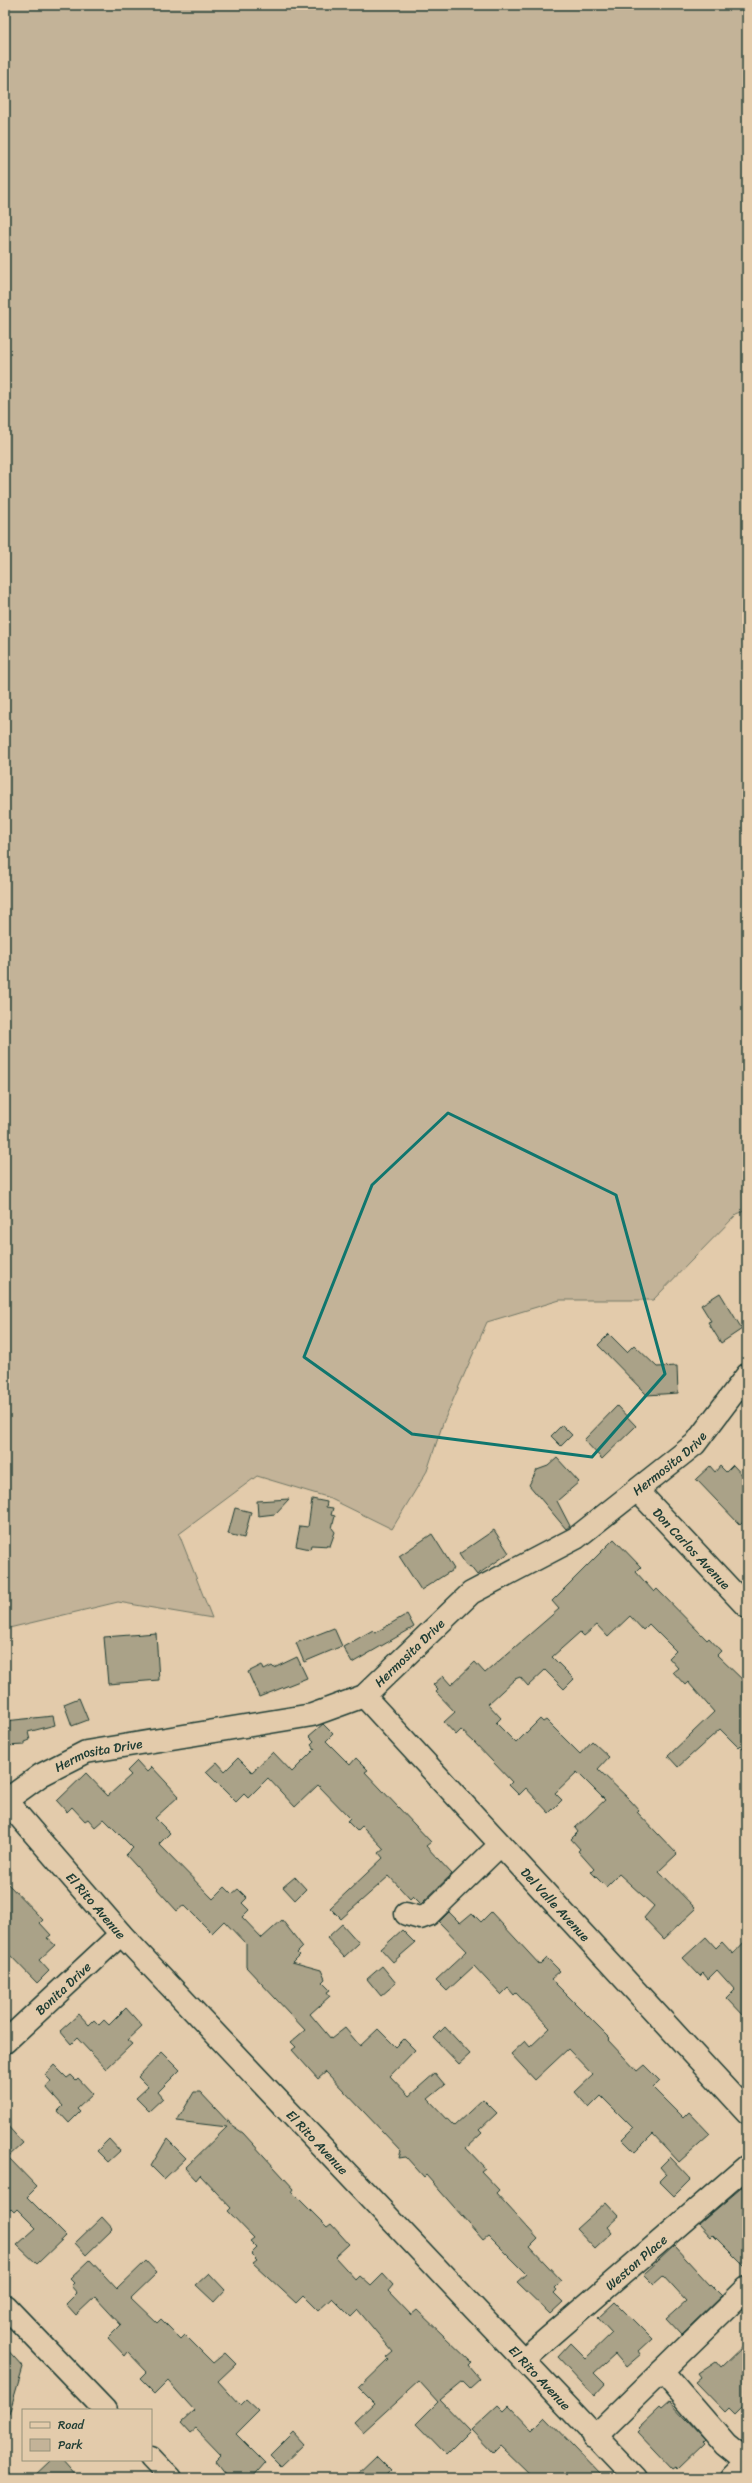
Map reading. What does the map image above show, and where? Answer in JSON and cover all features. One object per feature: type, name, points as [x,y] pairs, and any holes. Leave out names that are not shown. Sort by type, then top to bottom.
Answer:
[{"type":"street","name":"Hermosita Drive","points":[[6,1801],[41,1776],[86,1752],[172,1736],[312,1715],[364,1696],[471,1593],[576,1538],[695,1444],[747,1375]]},
{"type":"street","name":"Don Carlos Avenue","points":[[637,1490],[747,1606]]},
{"type":"street","name":"Del Valle Avenue","points":[[364,1696],[747,2112]]},
{"type":"street","name":"El Rito Avenue","points":[[6,1801],[121,1934],[524,2359],[594,2437],[635,2478]]},
{"type":"street","points":[[406,1914],[420,1918],[428,1915],[500,1845]]},
{"type":"street","name":"Bonita Drive","points":[[5,2042],[121,1934]]},
{"type":"street","name":"Weston Place","points":[[524,2359],[747,2166]]},
{"type":"street","points":[[594,2437],[747,2288]]},
{"type":"street","points":[[5,2306],[104,2409]]},
{"type":"street","points":[[662,2371],[726,2445],[747,2463],[732,2478]]},
{"type":"street","points":[[152,2459],[170,2478]]},
{"type":"highlighted area","points":[[448,1113],[616,1195],[665,1374],[592,1457],[412,1434],[304,1357],[372,1185]]},
{"type":"green space","points":[[5,5],[747,5],[747,1210],[737,1214],[653,1300],[560,1300],[487,1322],[443,1423],[427,1471],[392,1529],[327,1497],[257,1476],[179,1534],[212,1618],[118,1602],[5,1629]]},
{"type":"building","points":[[720,1293],[742,1329],[721,1343],[708,1322],[711,1321],[701,1305]]},
{"type":"building","points":[[609,1334],[627,1352],[634,1345],[657,1367],[677,1366],[678,1393],[647,1395],[598,1345]]},
{"type":"building","points":[[617,1406],[636,1426],[602,1459],[584,1440]]},
{"type":"building","points":[[562,1425],[572,1435],[561,1446],[551,1436]]},
{"type":"building","points":[[557,1458],[579,1482],[557,1501],[570,1526],[566,1529],[529,1485],[537,1470],[548,1466]]},
{"type":"building","points":[[733,1465],[747,1480],[747,1518],[740,1525],[696,1479],[710,1466],[715,1472],[720,1466],[726,1472]]},
{"type":"building","points":[[289,1499],[275,1514],[258,1516],[257,1501]]},
{"type":"building","points":[[312,1499],[327,1502],[326,1507],[333,1508],[331,1515],[335,1516],[332,1528],[335,1532],[330,1546],[311,1545],[310,1549],[296,1546],[300,1526],[308,1527]]},
{"type":"building","points":[[235,1508],[251,1512],[244,1538],[228,1534]]},
{"type":"building","points":[[494,1530],[509,1553],[477,1575],[470,1566],[468,1568],[459,1554]]},
{"type":"building","points":[[432,1534],[454,1569],[421,1590],[399,1556]]},
{"type":"building","points":[[614,1539],[641,1567],[636,1572],[654,1592],[657,1589],[707,1640],[709,1638],[721,1651],[717,1655],[747,1684],[747,1752],[740,1745],[738,1747],[720,1729],[678,1767],[668,1756],[714,1712],[688,1682],[685,1685],[673,1672],[678,1668],[669,1658],[676,1651],[649,1624],[643,1630],[630,1616],[608,1637],[597,1625],[584,1636],[580,1632],[552,1657],[574,1679],[564,1689],[545,1670],[528,1686],[520,1677],[515,1679],[488,1704],[501,1718],[496,1723],[516,1743],[540,1719],[543,1722],[546,1720],[580,1754],[592,1741],[609,1757],[598,1769],[630,1800],[639,1810],[637,1812],[677,1854],[659,1871],[696,1909],[664,1939],[644,1918],[654,1906],[619,1874],[606,1887],[591,1872],[594,1869],[578,1851],[580,1849],[571,1839],[578,1832],[575,1828],[605,1800],[577,1772],[555,1793],[562,1800],[549,1813],[526,1788],[519,1795],[509,1785],[512,1782],[474,1742],[461,1730],[456,1735],[444,1722],[455,1712],[436,1692],[438,1690],[433,1685],[443,1676],[451,1685],[475,1662],[485,1673],[559,1609],[552,1601]]},
{"type":"building","points":[[407,1614],[414,1627],[352,1663],[343,1647],[373,1630],[375,1633]]},
{"type":"building","points":[[334,1628],[342,1646],[304,1662],[296,1643]]},
{"type":"building","points":[[156,1633],[159,1680],[108,1684],[104,1637]]},
{"type":"building","points":[[297,1657],[307,1678],[259,1697],[248,1672],[262,1665],[264,1670],[272,1666],[274,1668]]},
{"type":"building","points":[[79,1698],[88,1720],[72,1726],[64,1704]]},
{"type":"building","points":[[53,1716],[55,1725],[28,1732],[30,1740],[25,1742],[25,1745],[5,1746],[5,1721]]},
{"type":"building","points":[[323,1724],[333,1734],[326,1741],[350,1765],[356,1758],[368,1770],[365,1772],[431,1842],[426,1846],[452,1874],[421,1904],[413,1896],[410,1899],[389,1876],[341,1919],[330,1908],[383,1858],[379,1853],[384,1849],[362,1826],[357,1831],[347,1821],[350,1818],[318,1785],[295,1807],[268,1778],[248,1798],[244,1794],[236,1802],[206,1772],[217,1762],[225,1771],[238,1758],[252,1772],[273,1752],[292,1772],[315,1749],[311,1744],[314,1741],[309,1736]]},
{"type":"building","points":[[137,1761],[147,1772],[152,1767],[179,1796],[155,1818],[170,1833],[159,1844],[213,1899],[225,1887],[232,1894],[238,1889],[247,1898],[242,1903],[249,1910],[242,1917],[262,1938],[282,1920],[303,1947],[297,1953],[299,1955],[292,1962],[321,1970],[325,1979],[322,1982],[330,1990],[327,1992],[330,1996],[310,2014],[331,2039],[345,2028],[360,2046],[378,2029],[396,2047],[404,2039],[415,2050],[390,2076],[409,2096],[435,2073],[445,2085],[428,2099],[454,2126],[483,2099],[497,2113],[479,2130],[482,2133],[466,2148],[485,2168],[481,2171],[499,2190],[496,2193],[538,2239],[530,2247],[562,2281],[555,2288],[557,2290],[554,2293],[563,2302],[550,2314],[517,2282],[526,2274],[488,2236],[483,2240],[426,2175],[424,2177],[406,2157],[399,2158],[401,2151],[326,2072],[318,2079],[292,2050],[296,2047],[291,2042],[305,2030],[246,1967],[246,1944],[224,1921],[212,1933],[184,1905],[177,1911],[126,1855],[133,1848],[104,1819],[95,1827],[88,1819],[85,1821],[72,1807],[67,1812],[57,1801],[86,1773],[108,1796],[131,1775],[127,1771]]},
{"type":"building","points":[[295,1877],[306,1889],[295,1900],[283,1887]]},
{"type":"building","points":[[5,1881],[43,1920],[40,1923],[51,1935],[47,1938],[55,1945],[39,1960],[49,1971],[37,1983],[5,1950]]},
{"type":"building","points":[[449,1912],[460,1923],[472,1913],[481,1922],[491,1912],[540,1965],[547,1958],[560,1971],[551,1979],[610,2038],[608,2040],[637,2071],[644,2065],[660,2081],[653,2088],[683,2118],[689,2112],[710,2134],[679,2162],[653,2134],[635,2152],[622,2139],[633,2128],[601,2096],[589,2108],[575,2092],[593,2075],[568,2049],[535,2080],[511,2054],[525,2041],[530,2047],[550,2028],[516,1993],[514,1995],[508,1988],[501,1995],[474,1966],[447,1991],[436,1980],[467,1951],[439,1922]]},
{"type":"building","points":[[342,1924],[359,1943],[344,1957],[327,1938]]},
{"type":"building","points":[[402,1930],[415,1943],[393,1962],[381,1949]]},
{"type":"building","points":[[706,1937],[716,1948],[722,1942],[733,1954],[747,1939],[747,2019],[727,1998],[735,1990],[717,1970],[708,1979],[703,1973],[700,1976],[683,1958]]},
{"type":"building","points":[[382,1966],[396,1983],[381,1996],[367,1979]]},
{"type":"building","points":[[126,2008],[142,2026],[127,2040],[132,2044],[106,2069],[77,2038],[71,2044],[60,2031],[79,2014],[89,2025],[94,2020],[99,2025],[104,2020],[109,2025]]},
{"type":"building","points":[[445,2027],[470,2054],[459,2064],[434,2038]]},
{"type":"building","points":[[162,2052],[180,2070],[158,2092],[163,2098],[149,2111],[136,2098],[148,2087],[138,2077]]},
{"type":"building","points":[[54,2065],[67,2078],[71,2075],[76,2080],[78,2078],[93,2094],[77,2109],[80,2112],[69,2123],[58,2111],[63,2106],[46,2087],[51,2081],[45,2075]]},
{"type":"building","points":[[194,2092],[200,2092],[230,2124],[243,2133],[294,2189],[292,2192],[327,2227],[331,2224],[349,2244],[335,2257],[356,2280],[360,2276],[371,2286],[383,2274],[393,2285],[388,2291],[411,2315],[417,2310],[471,2362],[468,2365],[480,2379],[470,2388],[463,2381],[440,2400],[470,2431],[446,2455],[416,2424],[438,2402],[419,2381],[363,2432],[354,2422],[374,2403],[359,2388],[388,2360],[386,2358],[393,2352],[358,2310],[351,2317],[332,2298],[318,2311],[303,2296],[296,2303],[253,2263],[257,2260],[251,2254],[257,2248],[250,2241],[254,2238],[228,2211],[231,2208],[200,2175],[196,2180],[185,2168],[227,2127],[177,2121]]},
{"type":"building","points":[[5,2123],[23,2143],[8,2157],[37,2187],[27,2197],[66,2236],[37,2264],[17,2245],[36,2228],[17,2209],[14,2212],[11,2209],[5,2215]]},
{"type":"building","points":[[109,2139],[120,2151],[108,2162],[97,2151]]},
{"type":"building","points":[[167,2139],[186,2158],[164,2179],[151,2166]]},
{"type":"building","points":[[670,2157],[691,2179],[674,2196],[659,2181],[666,2174],[660,2167]]},
{"type":"building","points":[[747,2183],[747,2269],[713,2235],[711,2237],[699,2224]]},
{"type":"building","points":[[606,2202],[619,2216],[607,2227],[612,2233],[595,2249],[576,2229]]},
{"type":"building","points":[[102,2217],[113,2229],[86,2255],[75,2243]]},
{"type":"building","points":[[674,2246],[710,2285],[711,2284],[722,2295],[681,2335],[666,2319],[686,2301],[663,2276],[654,2284],[644,2274]]},
{"type":"building","points":[[90,2260],[117,2289],[146,2261],[157,2273],[131,2298],[157,2323],[161,2319],[181,2339],[185,2335],[213,2363],[225,2353],[236,2364],[218,2381],[240,2405],[246,2399],[259,2411],[236,2434],[265,2463],[252,2478],[228,2478],[215,2461],[221,2455],[196,2429],[191,2433],[181,2422],[194,2410],[168,2381],[155,2394],[140,2379],[147,2372],[128,2352],[125,2356],[108,2338],[121,2325],[95,2297],[76,2315],[66,2304],[77,2293],[71,2286],[74,2283],[70,2279]]},
{"type":"building","points":[[209,2273],[225,2290],[214,2302],[196,2285]]},
{"type":"building","points":[[615,2302],[652,2339],[639,2351],[641,2354],[626,2367],[615,2354],[594,2373],[605,2384],[594,2396],[558,2357],[571,2343],[586,2358],[612,2333],[598,2318]]},
{"type":"building","points":[[747,2343],[747,2402],[735,2414],[729,2408],[725,2412],[696,2382],[701,2378],[698,2374],[716,2362],[721,2368]]},
{"type":"building","points":[[5,2347],[23,2367],[9,2414],[5,2413]]},
{"type":"building","points":[[670,2402],[705,2439],[702,2442],[704,2444],[678,2469],[676,2467],[673,2469],[638,2432],[640,2430],[638,2428],[659,2408],[661,2410]]},
{"type":"building","points":[[498,2405],[504,2411],[509,2406],[532,2430],[545,2417],[604,2478],[533,2478],[500,2446],[493,2453],[471,2430]]},
{"type":"building","points":[[293,2432],[304,2444],[281,2466],[270,2455]]},
{"type":"building","points":[[376,2456],[390,2470],[382,2478],[353,2478]]},
{"type":"building","points":[[51,2461],[63,2461],[78,2478],[33,2478]]}]
